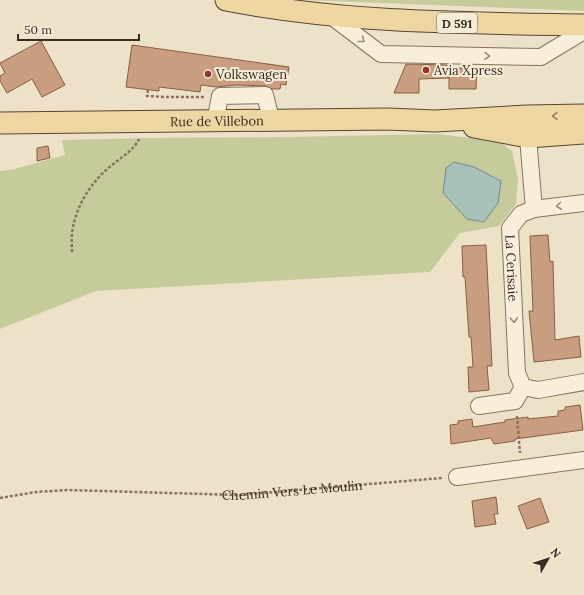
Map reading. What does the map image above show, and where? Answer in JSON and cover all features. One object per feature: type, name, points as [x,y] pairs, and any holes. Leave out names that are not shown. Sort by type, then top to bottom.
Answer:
[{"type":"main road","name":"D 591","points":[[226,0],[266,8],[331,16],[450,23],[584,25]]},
{"type":"main road","name":"Rue de Villebon","points":[[0,123],[388,119],[435,121],[527,116],[584,115]]},
{"type":"main road","name":"Rue de Villebon","points":[[435,121],[528,137],[584,133]]},
{"type":"street","points":[[331,16],[381,54],[541,57],[584,32]]},
{"type":"street","points":[[217,120],[220,96],[265,95],[270,120]]},
{"type":"street","points":[[527,116],[534,209]]},
{"type":"street","name":"La Cerisaie","points":[[523,387],[517,373],[510,228],[522,214],[534,209],[584,202]]},
{"type":"street","points":[[479,406],[515,401],[523,387],[538,390],[584,382]]},
{"type":"street","points":[[457,477],[584,460]]},
{"type":"path","points":[[148,90],[147,96],[220,96]]},
{"type":"path","points":[[72,252],[72,228],[82,199],[95,182],[111,166],[127,154],[138,142],[146,121]]},
{"type":"path","points":[[515,401],[522,468]]},
{"type":"path","name":"Chemin Vers Le Moulin","points":[[0,498],[36,492],[68,490],[238,495],[457,477]]},
{"type":"green space","points":[[302,0],[584,0],[584,11]]},
{"type":"green space","points":[[439,134],[500,142],[512,151],[518,179],[516,204],[499,226],[460,233],[430,272],[96,291],[0,329],[0,171],[15,169],[65,155],[62,140]]},
{"type":"water","points":[[454,162],[474,167],[501,181],[498,203],[484,222],[467,219],[443,193],[446,168]]},
{"type":"building","points":[[41,41],[65,85],[42,97],[32,79],[7,93],[0,81],[0,76],[5,73],[0,63]]},
{"type":"building","name":"Volkswagen","points":[[132,45],[289,67],[286,85],[281,84],[280,89],[272,89],[265,86],[237,85],[216,87],[201,85],[200,92],[159,87],[159,91],[126,87]]},
{"type":"building","name":"Avia Xpress","points":[[406,64],[447,65],[449,78],[419,79],[419,93],[394,93]]},
{"type":"building","points":[[449,68],[477,68],[476,89],[449,89]]},
{"type":"building","points":[[48,146],[50,158],[37,161],[37,148]]},
{"type":"building","points":[[548,235],[550,262],[553,261],[555,340],[579,336],[581,357],[534,362],[529,311],[533,311],[530,236]]},
{"type":"building","points":[[486,245],[492,366],[487,366],[489,390],[469,392],[468,367],[473,367],[471,337],[469,337],[465,277],[463,277],[462,246]]},
{"type":"building","points":[[580,405],[583,430],[515,439],[515,441],[494,444],[491,438],[451,444],[450,425],[458,424],[458,421],[472,419],[473,427],[528,417],[528,419],[558,416],[558,411],[565,410],[565,407]]},
{"type":"building","points":[[496,497],[498,514],[494,514],[496,524],[475,527],[472,501]]},
{"type":"building","points":[[540,498],[549,522],[527,529],[518,506]]},
{"type":"place","name":"Avia Xpress","points":[[426,70]]},
{"type":"place","name":"Volkswagen","points":[[208,74]]}]
